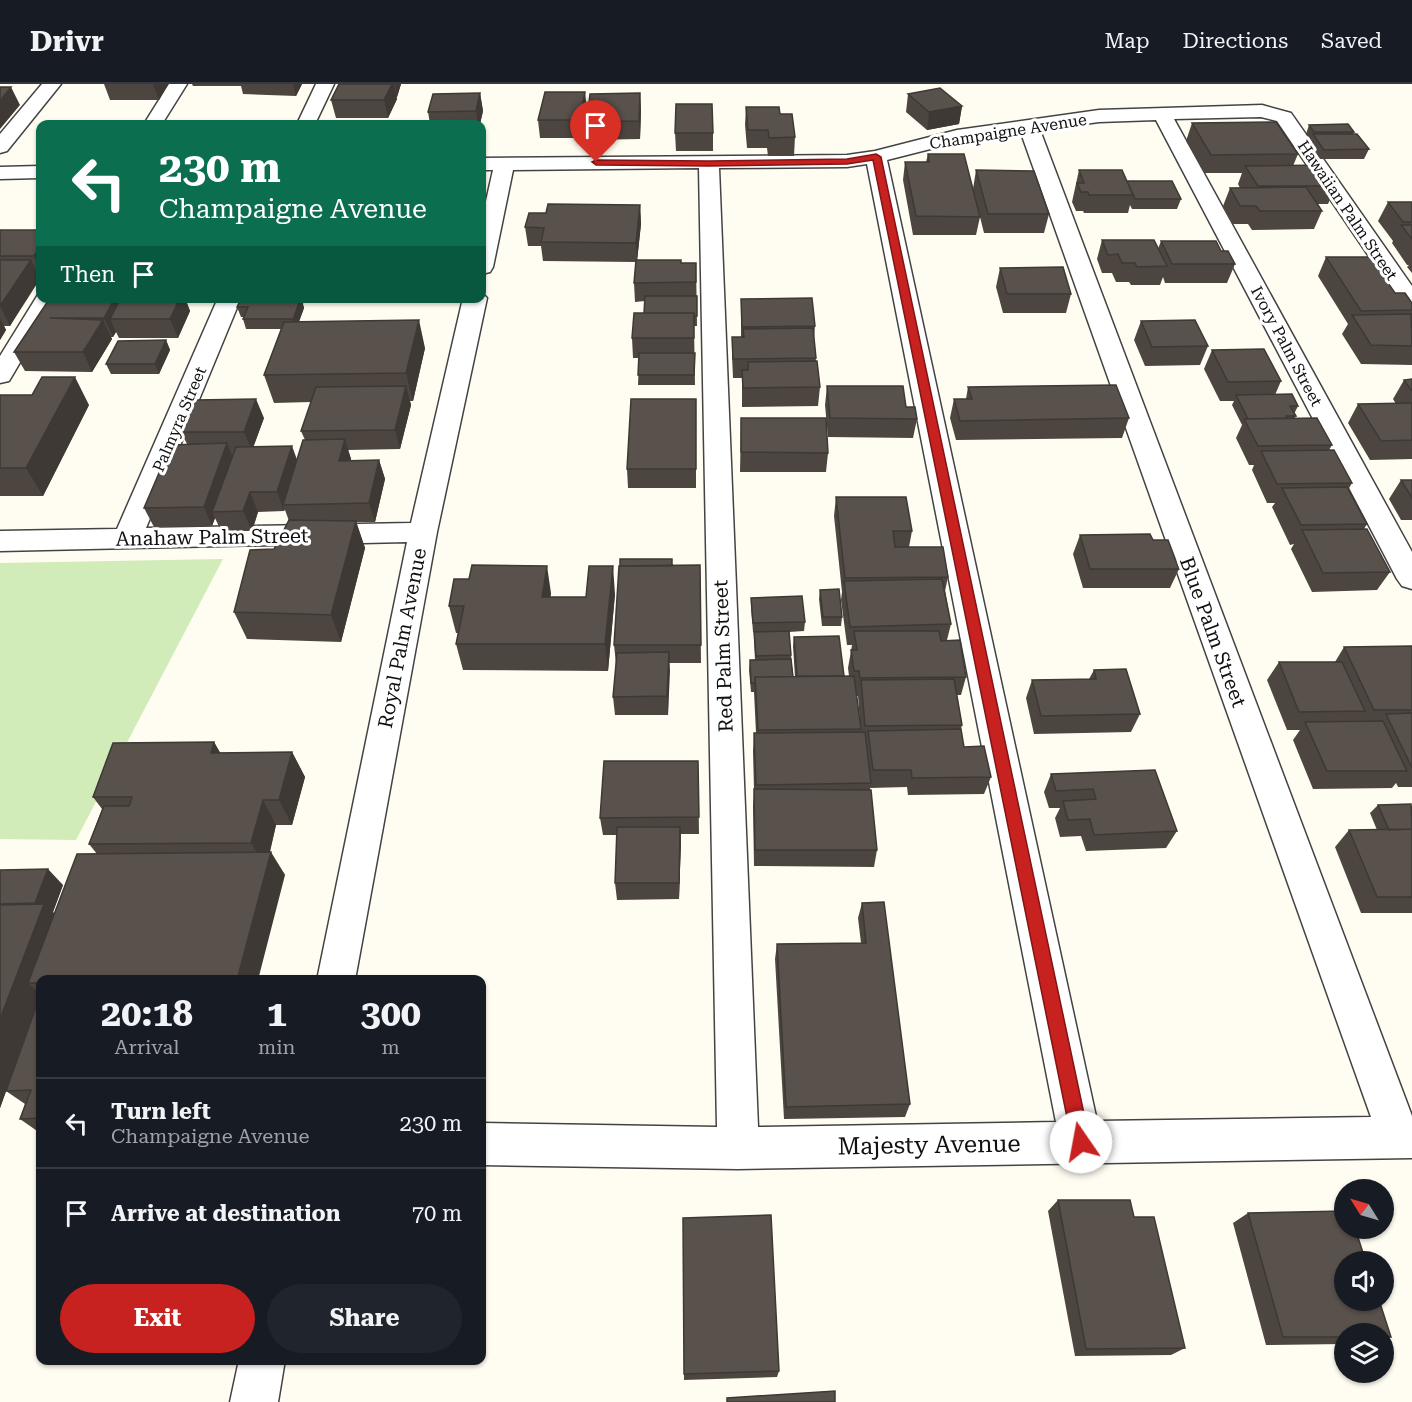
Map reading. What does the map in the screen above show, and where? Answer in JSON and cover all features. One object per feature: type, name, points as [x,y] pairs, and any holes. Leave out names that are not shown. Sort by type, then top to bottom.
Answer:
[{"type":"street","points":[[0,147],[52,84]]},
{"type":"street","points":[[156,120],[178,84]]},
{"type":"street","points":[[308,120],[326,84]]},
{"type":"street","name":"Champaigne Avenue","points":[[486,164],[709,164],[847,161],[876,157],[957,136],[1099,116],[1262,111],[1284,117]]},
{"type":"street","name":"Ivory Palm Street","points":[[1162,114],[1412,579]]},
{"type":"street","name":"Hawaiian Palm Street","points":[[1284,117],[1412,303]]},
{"type":"street","name":"Blue Palm Street","points":[[1028,125],[1405,1138]]},
{"type":"street","points":[[876,157],[1081,1142]]},
{"type":"street","points":[[486,248],[504,164]]},
{"type":"street","name":"Red Palm Street","points":[[709,164],[738,1148]]},
{"type":"street","points":[[0,173],[36,172]]},
{"type":"street","points":[[0,376],[44,303]]},
{"type":"street","name":"Palmyra Street","points":[[127,539],[228,303]]},
{"type":"street","name":"Royal Palm Avenue","points":[[337,975],[423,532],[474,303]]},
{"type":"street","name":"Anahaw Palm Street","points":[[0,541],[423,532]]},
{"type":"street","name":"Majesty Avenue","points":[[486,1144],[738,1148],[1405,1138]]},
{"type":"street","points":[[254,1402],[261,1365]]},
{"type":"green space","points":[[223,559],[76,840],[0,839],[0,563]]},
{"type":"building","points":[[339,84],[392,84],[384,100],[331,100]]},
{"type":"building","points":[[0,87],[11,87],[0,101]]},
{"type":"building","points":[[940,88],[962,106],[929,112],[908,94]]},
{"type":"building","points":[[545,92],[585,92],[580,120],[538,120]]},
{"type":"building","points":[[480,93],[476,111],[428,112],[433,94]]},
{"type":"building","points":[[640,93],[639,121],[587,122],[590,94]]},
{"type":"building","points":[[676,104],[712,104],[713,133],[675,133]]},
{"type":"building","points":[[746,107],[779,107],[780,114],[792,114],[795,137],[769,138],[768,130],[748,130]]},
{"type":"building","points":[[1276,122],[1298,154],[1211,155],[1192,123]]},
{"type":"building","points":[[1348,124],[1354,132],[1314,132],[1309,125]]},
{"type":"building","points":[[1313,134],[1357,134],[1369,149],[1324,150]]},
{"type":"building","points":[[928,154],[964,154],[980,217],[916,216],[905,162],[929,162]]},
{"type":"building","points":[[1322,165],[1336,186],[1258,186],[1245,166]]},
{"type":"building","points":[[976,170],[1034,171],[1049,214],[988,214]]},
{"type":"building","points":[[1079,170],[1122,170],[1133,195],[1089,195],[1088,192],[1081,192],[1077,183],[1084,183]]},
{"type":"building","points":[[1127,181],[1172,181],[1181,199],[1135,199]]},
{"type":"building","points":[[1306,187],[1322,211],[1260,211],[1256,206],[1240,206],[1230,188]]},
{"type":"building","points":[[1388,202],[1412,202],[1412,222],[1403,222]]},
{"type":"building","points":[[548,204],[640,205],[636,243],[541,242],[544,228],[525,227],[529,213],[546,213]]},
{"type":"building","points":[[1401,225],[1412,225],[1412,239]]},
{"type":"building","points":[[0,230],[36,230],[34,256],[0,256]]},
{"type":"building","points":[[1102,240],[1154,240],[1167,266],[1137,267],[1135,263],[1122,263],[1118,254],[1108,255]]},
{"type":"building","points":[[1161,241],[1216,241],[1221,251],[1228,251],[1235,264],[1172,264]]},
{"type":"building","points":[[1326,257],[1370,257],[1395,293],[1405,293],[1412,303],[1412,310],[1361,311]]},
{"type":"building","points":[[0,260],[31,260],[0,306]]},
{"type":"building","points":[[636,260],[681,260],[681,263],[696,263],[696,282],[634,283]]},
{"type":"building","points":[[1063,267],[1071,294],[1007,294],[1000,268]]},
{"type":"building","points":[[645,296],[697,296],[697,316],[694,316],[694,313],[644,313]]},
{"type":"building","points":[[812,298],[815,326],[742,327],[741,299]]},
{"type":"building","points":[[47,303],[112,303],[104,318],[50,318],[103,320],[83,352],[14,352]]},
{"type":"building","points":[[118,303],[178,303],[170,319],[110,319]]},
{"type":"building","points":[[239,303],[299,303],[293,319],[243,319],[248,307],[237,307]]},
{"type":"building","points":[[634,313],[694,313],[694,338],[632,338]]},
{"type":"building","points":[[1411,314],[1412,346],[1371,345],[1352,315]]},
{"type":"building","points":[[419,320],[406,373],[264,375],[284,322]]},
{"type":"building","points":[[1195,320],[1208,346],[1152,347],[1141,321]]},
{"type":"building","points":[[813,328],[816,358],[733,359],[732,337],[744,337],[743,329]]},
{"type":"building","points":[[166,340],[155,364],[106,364],[118,341]]},
{"type":"building","points":[[1264,349],[1281,381],[1228,382],[1212,350]]},
{"type":"building","points":[[639,353],[695,353],[694,375],[638,375]]},
{"type":"building","points":[[817,361],[820,387],[743,388],[742,370],[748,370],[748,362]]},
{"type":"building","points":[[42,377],[75,377],[26,468],[0,468],[0,395],[32,395]]},
{"type":"building","points":[[1412,379],[1412,391],[1404,380]]},
{"type":"building","points":[[1116,385],[1129,418],[960,421],[954,399],[972,399],[968,387]]},
{"type":"building","points":[[406,386],[395,430],[301,431],[316,387]]},
{"type":"building","points":[[827,386],[903,386],[906,407],[915,407],[917,419],[830,418]]},
{"type":"building","points":[[1292,394],[1298,406],[1290,406],[1296,416],[1248,419],[1236,395]]},
{"type":"building","points":[[256,399],[244,432],[181,432],[195,400]]},
{"type":"building","points":[[631,399],[696,399],[696,469],[627,469]]},
{"type":"building","points":[[1412,403],[1412,440],[1381,441],[1358,404]]},
{"type":"building","points":[[741,418],[826,418],[828,453],[741,452]]},
{"type":"building","points":[[1317,418],[1332,445],[1258,446],[1244,419]]},
{"type":"building","points":[[345,439],[339,461],[379,460],[369,503],[283,505],[303,440]]},
{"type":"building","points":[[227,443],[204,507],[144,508],[171,445]]},
{"type":"building","points":[[292,446],[277,492],[250,492],[243,511],[212,512],[236,447]]},
{"type":"building","points":[[1334,450],[1352,483],[1277,484],[1261,451]]},
{"type":"building","points":[[1401,480],[1412,480],[1412,498]]},
{"type":"building","points":[[1347,487],[1367,524],[1301,525],[1282,488]]},
{"type":"building","points":[[836,497],[906,497],[912,531],[893,531],[895,547],[943,547],[948,577],[845,578]]},
{"type":"building","points":[[289,520],[356,521],[331,615],[234,612],[250,550],[274,549]]},
{"type":"building","points":[[1367,529],[1390,572],[1323,573],[1302,530]]},
{"type":"building","points":[[1150,534],[1153,540],[1168,540],[1179,569],[1090,569],[1080,535]]},
{"type":"building","points":[[620,559],[672,559],[672,566],[620,566]]},
{"type":"building","points":[[472,565],[547,566],[542,597],[586,597],[589,566],[613,566],[605,644],[456,644],[464,606],[449,606],[454,579],[469,579]]},
{"type":"building","points":[[700,565],[701,645],[614,645],[619,566]]},
{"type":"building","points":[[942,579],[951,624],[850,627],[844,581]]},
{"type":"building","points":[[839,589],[842,617],[823,617],[820,590]]},
{"type":"building","points":[[802,596],[805,622],[753,623],[751,598]]},
{"type":"building","points":[[789,631],[791,655],[756,656],[754,632]]},
{"type":"building","points":[[854,631],[939,631],[941,641],[960,640],[966,677],[860,678],[859,671],[854,671],[851,650],[857,650]]},
{"type":"building","points":[[839,636],[844,676],[797,676],[794,637]]},
{"type":"building","points":[[1412,646],[1412,710],[1374,710],[1344,647]]},
{"type":"building","points":[[669,652],[667,696],[613,697],[617,653]]},
{"type":"building","points":[[791,659],[793,677],[755,677],[755,683],[751,683],[750,660]]},
{"type":"building","points":[[1279,662],[1342,662],[1365,711],[1299,712]]},
{"type":"building","points":[[1126,669],[1140,714],[1041,716],[1032,680],[1096,679],[1094,670]]},
{"type":"building","points":[[854,676],[861,729],[758,730],[755,677]]},
{"type":"building","points":[[954,679],[962,725],[865,726],[861,680]]},
{"type":"building","points":[[1412,713],[1412,768],[1386,714]]},
{"type":"building","points":[[1383,721],[1407,771],[1327,771],[1305,722]]},
{"type":"building","points":[[961,729],[964,747],[984,746],[991,777],[912,778],[911,770],[873,770],[868,731]]},
{"type":"building","points":[[865,732],[871,783],[756,785],[754,733]]},
{"type":"building","points":[[214,742],[211,753],[292,752],[279,800],[263,800],[251,843],[89,844],[104,806],[129,806],[132,797],[93,797],[113,743]]},
{"type":"building","points":[[604,761],[698,761],[699,817],[600,818]]},
{"type":"building","points":[[1155,770],[1177,831],[1094,835],[1090,819],[1068,820],[1063,801],[1096,799],[1093,789],[1056,791],[1051,774]]},
{"type":"building","points":[[754,789],[871,790],[877,850],[755,850]]},
{"type":"building","points":[[1411,804],[1412,829],[1389,830],[1378,805]]},
{"type":"building","points":[[617,827],[680,827],[679,883],[615,883]]},
{"type":"building","points":[[1412,829],[1412,897],[1377,897],[1349,830]]},
{"type":"building","points":[[271,852],[238,975],[36,975],[36,983],[28,983],[77,854]]},
{"type":"building","points":[[48,869],[35,903],[0,904],[0,870]]},
{"type":"building","points":[[884,902],[910,1104],[786,1107],[777,944],[866,943],[862,903]]},
{"type":"building","points":[[44,904],[0,1019],[0,905]]},
{"type":"building","points":[[36,1007],[36,1118],[20,1119],[31,1090],[6,1091]]},
{"type":"building","points":[[1058,1200],[1130,1200],[1134,1217],[1154,1217],[1185,1348],[1086,1349]]},
{"type":"building","points":[[1334,1211],[1334,1239],[1359,1239],[1362,1251],[1334,1251],[1334,1311],[1383,1311],[1386,1323],[1334,1323],[1334,1337],[1283,1337],[1248,1213]]},
{"type":"building","points":[[771,1215],[779,1371],[684,1374],[683,1218]]},
{"type":"building","points":[[835,1391],[835,1402],[727,1402],[727,1398]]},
{"type":"route","points":[[596,162],[709,164],[847,161],[876,157],[1081,1142]]}]
